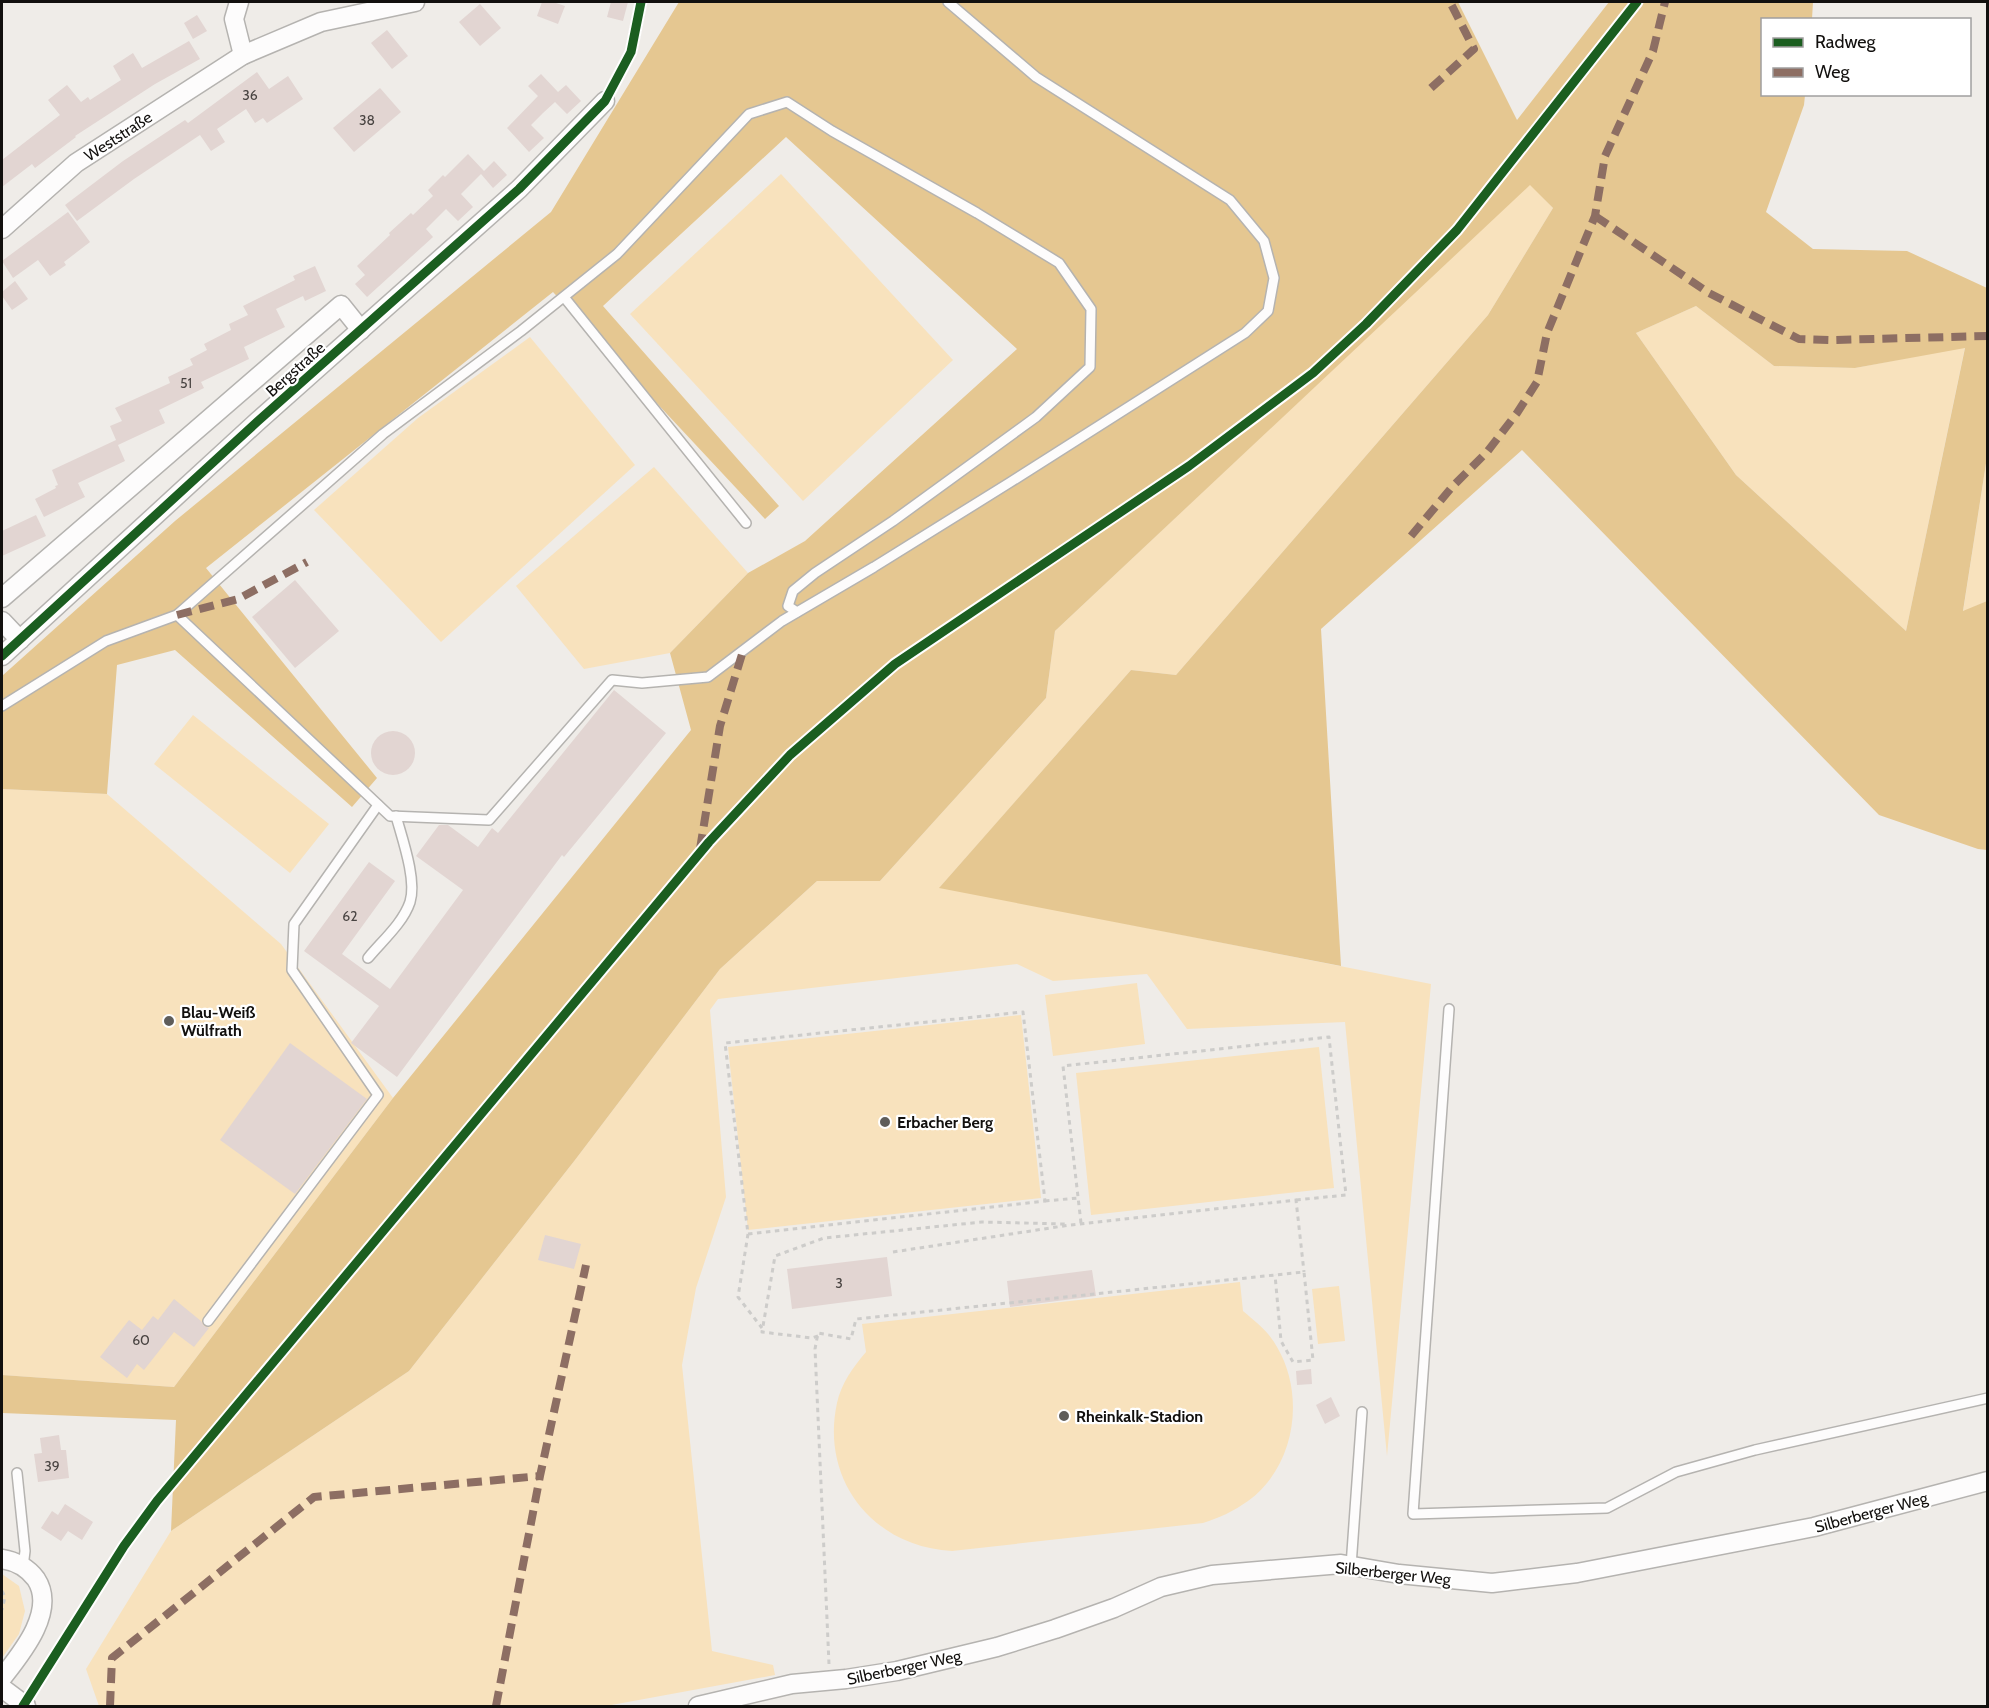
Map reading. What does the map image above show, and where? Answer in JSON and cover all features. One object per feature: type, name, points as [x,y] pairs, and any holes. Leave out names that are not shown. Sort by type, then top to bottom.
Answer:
[{"type":"street","points":[[238,2],[234,19],[243,55]]},
{"type":"street","name":"Weststraße","points":[[2,229],[76,163],[243,55],[321,22],[415,2]]},
{"type":"street","name":"Bergstraße","points":[[2,656],[258,421],[519,189],[605,101]]},
{"type":"street","name":"Bergstraße","points":[[2,598],[341,305],[361,330]]},
{"type":"street","points":[[2,621],[20,640]]},
{"type":"street","name":"Silberberger Weg","points":[[698,1707],[792,1684],[897,1671],[997,1647],[1105,1611],[1161,1587],[1212,1575],[1341,1564],[1399,1574],[1492,1583],[1577,1573],[1814,1527],[1988,1481]]},
{"type":"street","points":[[2,1559],[29,1569],[40,1586],[42,1605],[36,1627],[21,1655],[2,1678]]},
{"type":"street","points":[[2,1688],[26,1707]]},
{"type":"lane","points":[[605,101],[631,52],[641,2]]},
{"type":"lane","points":[[177,615],[390,816],[489,820],[612,680],[642,683],[708,677],[782,621],[1009,483],[1245,333],[1268,311],[1274,278],[1264,241],[1230,201],[1036,77],[948,2]]},
{"type":"lane","points":[[2,706],[106,641],[177,615],[383,434],[617,254],[749,114],[788,102],[1059,263],[1091,309],[1090,368],[1036,417],[892,521],[815,573],[793,591],[788,606],[797,612]]},
{"type":"lane","points":[[564,297],[746,523]]},
{"type":"lane","points":[[208,1321],[378,1095],[292,970],[294,924],[378,805]]},
{"type":"lane","points":[[368,958],[404,913],[412,895],[408,866],[396,816]]},
{"type":"lane","points":[[1449,1010],[1413,1514],[1607,1508],[1676,1472],[1755,1450],[1988,1398]]},
{"type":"lane","points":[[1351,1566],[1362,1412]]},
{"type":"lane","points":[[17,1473],[25,1551],[23,1567]]},
{"type":"path","points":[[1045,1201],[1023,1012],[725,1043],[748,1234],[738,1297],[762,1328],[762,1332],[812,1338],[818,1336],[818,1333],[851,1339],[856,1319],[1304,1272]]},
{"type":"path","points":[[893,1252],[1081,1223],[1346,1195],[1329,1037],[1063,1066],[1081,1223]]},
{"type":"path","points":[[748,1234],[1078,1198]]},
{"type":"path","points":[[1275,1275],[1281,1341],[1293,1362],[1312,1360],[1296,1200]]},
{"type":"path","points":[[762,1328],[775,1256],[824,1238],[982,1222],[1076,1224]]},
{"type":"path","points":[[818,1336],[815,1349],[830,1681]]},
{"type":"path","points":[[2,1591],[5,1597],[2,1610]]},
{"type":"shaded area","points":[[679,2],[1458,2],[1517,120],[1609,2],[1813,2],[1812,18],[1761,18],[1761,96],[1805,96],[1804,105],[1766,212],[1813,249],[1907,251],[1987,288],[1987,457],[1963,611],[1987,601],[1987,850],[1978,849],[1879,815],[1522,450],[1321,629],[1341,966],[939,888],[1131,670],[1176,675],[1488,315],[1553,208],[1530,185],[1055,631],[1046,698],[880,881],[817,881],[720,969],[575,1160],[409,1371],[171,1531],[176,1420],[2,1413],[2,1375],[174,1387],[393,1098],[691,730],[670,653],[748,573],[805,541],[1017,349],[786,137],[603,306],[779,506],[765,519],[553,292],[206,568],[377,778],[352,807],[175,650],[117,665],[107,794],[2,789],[2,676],[175,521],[551,212]],"holes":[[[1696,306],[1774,366],[1855,368],[1965,348],[1906,631],[1736,475],[1636,333]]]},
{"type":"shaded area","points":[[781,174],[953,360],[803,501],[630,314]]},
{"type":"shaded area","points":[[1530,184],[1553,208],[1488,315],[1176,675],[1131,670],[940,887],[1431,984],[1387,1456],[1345,1022],[1187,1029],[1147,974],[1053,981],[1017,964],[718,999],[710,1010],[726,1197],[696,1288],[682,1365],[712,1651],[773,1665],[775,1675],[606,1706],[99,1706],[86,1669],[171,1531],[409,1371],[575,1160],[720,969],[817,881],[880,881],[1046,698],[1055,631]]},
{"type":"shaded area","points":[[1696,306],[1774,366],[1855,368],[1965,347],[1906,631],[1736,475],[1636,333]]},
{"type":"shaded area","points":[[530,337],[635,465],[441,642],[314,510],[418,418]]},
{"type":"shaded area","points":[[1987,457],[1987,601],[1963,612]]},
{"type":"shaded area","points":[[654,467],[748,573],[670,653],[584,669],[516,586]]},
{"type":"shaded area","points":[[193,715],[329,824],[290,873],[154,764]]},
{"type":"shaded area","name":"Blau-Weiß Wülfrath","points":[[2,789],[107,794],[281,944],[393,1098],[174,1387],[2,1375]]},
{"type":"shaded area","points":[[1137,983],[1145,1044],[1053,1056],[1045,995]]},
{"type":"shaded area","name":"Erbacher Berg","points":[[1021,1015],[1041,1198],[748,1230],[728,1047]]},
{"type":"shaded area","points":[[1319,1047],[1334,1188],[1091,1215],[1076,1073]]},
{"type":"shaded area","name":"Rheinkalk-Stadion","points":[[1240,1282],[1243,1311],[1270,1337],[1286,1366],[1293,1408],[1291,1430],[1276,1469],[1264,1487],[1232,1511],[1203,1523],[952,1551],[924,1547],[899,1537],[877,1523],[859,1505],[845,1483],[837,1458],[834,1432],[837,1403],[841,1389],[866,1352],[862,1324]]},
{"type":"shaded area","points":[[1339,1286],[1345,1341],[1318,1344],[1312,1289]]},
{"type":"shaded area","points":[[2,1574],[19,1586],[25,1611],[19,1634],[2,1658]]},
{"type":"building","points":[[542,2],[553,2],[565,6],[558,24],[537,16]]},
{"type":"building","points":[[611,2],[628,2],[623,21],[607,17]]},
{"type":"building","points":[[480,4],[501,28],[480,46],[459,22]]},
{"type":"building","points":[[197,15],[207,31],[193,39],[184,23]]},
{"type":"building","points":[[387,30],[408,56],[392,69],[371,43]]},
{"type":"building","points":[[189,41],[200,59],[155,84],[75,136],[35,168],[32,164],[2,187],[2,160],[60,115],[48,100],[67,85],[81,102],[88,97],[90,100],[121,80],[113,66],[133,53],[142,68]]},
{"type":"building","points":[[257,72],[269,89],[288,76],[303,99],[267,123],[263,118],[255,123],[246,109],[217,129],[225,142],[211,151],[200,135],[77,221],[65,205],[123,161],[185,120],[188,123]]},
{"type":"building","points":[[541,74],[558,92],[566,85],[581,101],[567,114],[555,102],[543,113],[531,125],[544,138],[529,152],[507,128],[538,96],[528,86]]},
{"type":"building","points":[[380,88],[401,112],[354,152],[333,128]]},
{"type":"building","points":[[468,154],[484,171],[494,161],[507,175],[493,188],[481,174],[461,194],[473,207],[458,221],[446,209],[426,229],[433,237],[367,297],[355,284],[365,275],[357,266],[390,235],[389,233],[433,196],[428,190]]},
{"type":"building","points":[[68,212],[90,242],[64,262],[66,265],[50,276],[38,260],[13,278],[2,261]]},
{"type":"building","points":[[315,266],[326,291],[305,301],[303,296],[276,309],[285,327],[244,347],[249,359],[201,382],[204,388],[159,410],[165,423],[118,445],[125,461],[78,483],[85,497],[44,517],[35,499],[58,485],[52,470],[116,440],[110,426],[122,421],[115,408],[170,383],[168,377],[193,365],[190,359],[207,350],[204,344],[231,330],[229,324],[248,315],[243,306],[295,280],[293,276]]},
{"type":"building","points":[[15,281],[28,299],[12,310],[2,296],[2,292]]},
{"type":"building","points":[[36,515],[46,536],[2,556],[2,531]]},
{"type":"building","points":[[295,580],[339,631],[295,668],[252,617]]},
{"type":"building","points":[[614,690],[666,733],[564,857],[562,855],[397,1077],[351,1043],[379,1006],[304,951],[369,862],[395,881],[342,954],[390,989],[463,890],[416,856],[439,825],[448,825],[478,847],[492,828],[498,833]]},
{"type":"building","points":[[393,731],[408,738],[415,753],[408,768],[393,775],[378,768],[371,753],[378,738]]},
{"type":"building","points":[[290,1043],[367,1099],[295,1194],[220,1140]]},
{"type":"building","points":[[545,1235],[581,1244],[574,1269],[538,1260]]},
{"type":"building","points":[[887,1257],[892,1296],[792,1309],[787,1269]]},
{"type":"building","points":[[1092,1270],[1096,1296],[1010,1307],[1007,1281]]},
{"type":"building","points":[[174,1299],[209,1328],[194,1347],[174,1332],[144,1370],[137,1364],[127,1378],[100,1357],[129,1320],[142,1330],[153,1316],[158,1320]]},
{"type":"building","points":[[1311,1369],[1312,1384],[1297,1385],[1296,1371]]},
{"type":"building","points":[[1331,1397],[1340,1416],[1325,1424],[1316,1405]]},
{"type":"building","points":[[59,1435],[61,1450],[66,1450],[69,1478],[38,1482],[34,1454],[42,1453],[40,1438]]},
{"type":"building","points":[[65,1504],[93,1522],[82,1540],[68,1531],[61,1541],[41,1528],[52,1511],[58,1515]]},
{"type":"marked path","points":[[1431,88],[1474,49],[1450,2]]},
{"type":"marked path","points":[[1411,536],[1452,487],[1487,452],[1537,382],[1547,333],[1595,216],[1605,156],[1653,51],[1665,2]]},
{"type":"marked path","points":[[1595,216],[1709,293],[1799,339],[1988,336]]},
{"type":"marked path","points":[[177,615],[238,599],[307,562]]},
{"type":"marked path","points":[[700,849],[720,726],[743,651]]},
{"type":"marked path","points":[[496,1706],[540,1476],[586,1265]]},
{"type":"marked path","points":[[110,1706],[112,1658],[314,1497],[540,1476]]},
{"type":"cycle path","points":[[2,656],[258,421],[519,189],[605,101],[631,52],[641,2]]},
{"type":"cycle path","points":[[23,1706],[124,1546],[157,1501],[709,842],[790,755],[895,664],[1189,466],[1313,373],[1366,324],[1457,230],[1637,2]]},
{"type":"place","name":"Blau-Weiß Wülfrath","points":[[169,1021]]},
{"type":"place","name":"Erbacher Berg","points":[[885,1122]]},
{"type":"place","name":"Rheinkalk-Stadion","points":[[1064,1416]]}]
